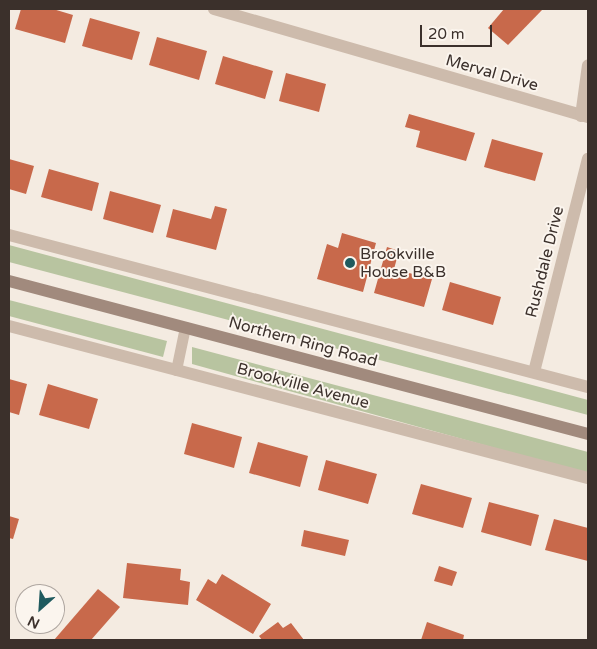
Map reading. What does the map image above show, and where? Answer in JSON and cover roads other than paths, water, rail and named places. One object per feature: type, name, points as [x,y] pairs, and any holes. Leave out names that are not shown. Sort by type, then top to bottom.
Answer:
[{"type":"main road","name":"Northern Ring Road","points":[[9,282],[588,434]]},
{"type":"street","name":"Merval Drive","points":[[214,9],[246,13],[584,116]]},
{"type":"street","points":[[584,116],[588,65]]},
{"type":"street","name":"Rushdale Drive","points":[[534,372],[588,159]]},
{"type":"street","points":[[9,235],[588,387]]},
{"type":"street","name":"Brookville Avenue","points":[[9,326],[588,478]]},
{"type":"lane","points":[[176,370],[185,327]]},
{"type":"place","name":"Brookville House B&B","points":[[350,263]]}]
